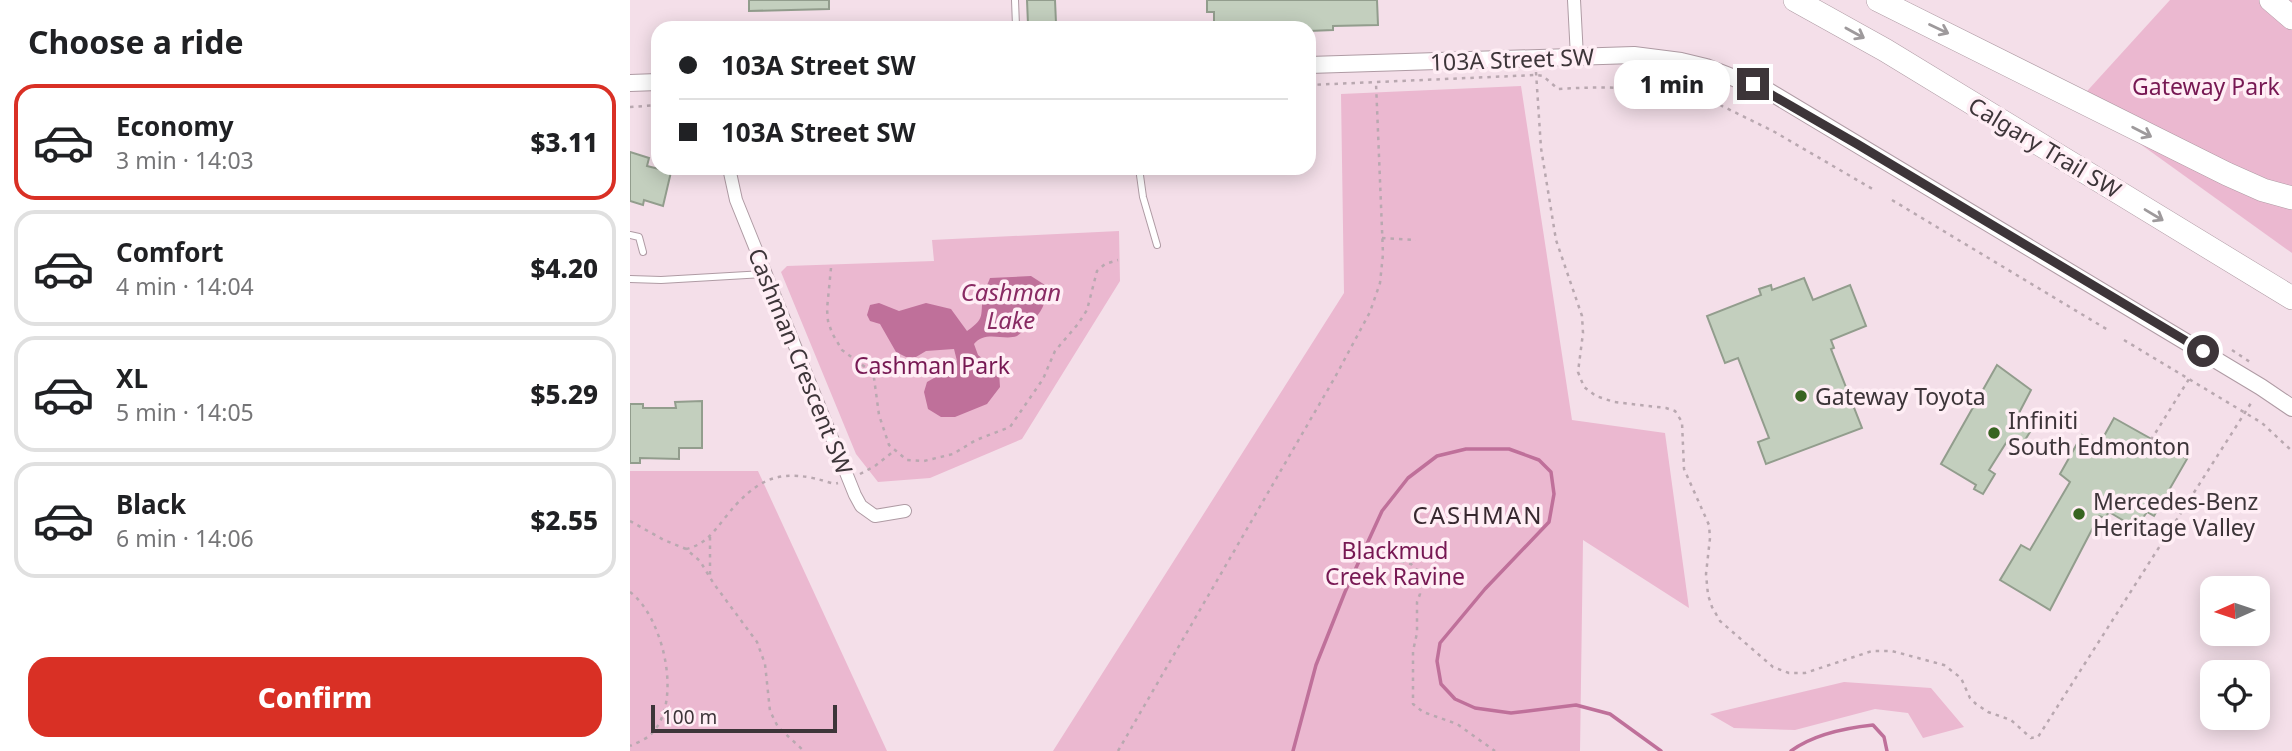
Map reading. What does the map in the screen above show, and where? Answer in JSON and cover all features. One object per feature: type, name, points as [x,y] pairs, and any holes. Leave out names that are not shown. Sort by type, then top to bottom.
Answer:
[{"type":"highway","name":"Calgary Trail SW","points":[[1796,0],[1885,50],[2292,298]]},
{"type":"highway","points":[[1878,0],[2227,174],[2263,190],[2292,198]]},
{"type":"highway","points":[[2271,0],[2292,18]]},
{"type":"street","points":[[1574,0],[1577,57]]},
{"type":"street","name":"103A Street SW","points":[[1316,65],[1634,55],[1681,61],[1730,75],[1770,92],[2132,308],[2292,408]]},
{"type":"street","points":[[630,83],[651,82]]},
{"type":"street","name":"Cashman Crescent SW","points":[[731,175],[736,200],[861,506],[875,516],[905,511]]},
{"type":"lane","points":[[1015,0],[1016,21]]},
{"type":"lane","points":[[1140,175],[1143,197],[1157,245]]},
{"type":"lane","points":[[630,235],[639,237],[643,251]]},
{"type":"lane","points":[[630,279],[766,274]]},
{"type":"path","points":[[1536,74],[1541,148],[1556,240],[1582,316],[1583,333],[1578,372],[1584,387],[1596,396],[1614,402],[1675,411],[1682,422],[1684,469],[1709,525],[1706,574],[1712,607],[1720,621],[1773,667],[1789,673],[1805,673],[1872,651],[1892,651],[1953,669],[1976,704],[1988,712],[2011,720],[2031,737],[2038,737],[2253,400]]},
{"type":"path","points":[[1316,85],[1536,74],[1543,76],[1558,89],[1644,89],[1693,97]]},
{"type":"path","points":[[1118,751],[1370,312],[1380,283],[1383,254],[1376,83]]},
{"type":"path","points":[[1720,105],[1773,131],[1876,191]]},
{"type":"path","points":[[630,107],[651,106]]},
{"type":"path","points":[[1892,201],[2108,330]]},
{"type":"path","points":[[1382,238],[1416,240]]},
{"type":"path","points":[[831,268],[827,309],[829,327],[842,349],[865,367],[874,378],[882,430],[894,451],[907,460],[933,460],[953,454],[982,437],[1010,427],[1043,379],[1060,343],[1087,310],[1097,271],[1105,264],[1118,260]]},
{"type":"path","points":[[2124,340],[2262,424],[2292,451]]},
{"type":"path","points":[[2151,440],[2189,379]]},
{"type":"path","points":[[860,474],[876,466],[894,451]]},
{"type":"path","points":[[686,549],[696,547],[710,537],[738,500],[759,483],[769,479],[809,476],[834,484],[841,482]]},
{"type":"path","points":[[630,521],[686,549],[700,561],[757,642],[765,664],[770,711],[778,727],[804,751]]},
{"type":"path","points":[[710,537],[710,578]]},
{"type":"path","points":[[1401,561],[1411,564],[1417,570],[1420,594],[1413,652],[1413,704],[1417,709],[1457,724],[1495,751]]},
{"type":"path","points":[[630,592],[642,604],[662,641],[667,676],[661,719],[650,735],[630,746]]},
{"type":"green space","name":"Gateway Park","points":[[2170,0],[2292,0],[2292,253],[2079,100]]},
{"type":"green space","name":"Blackmud Creek Ravine","points":[[1521,86],[1572,420],[1665,433],[1689,608],[1583,540],[1580,751],[1053,751],[1344,293],[1341,94]]},
{"type":"green space","name":"Cashman Park","points":[[1119,231],[1120,281],[1022,439],[930,478],[878,482],[856,454],[781,272],[787,266],[934,261],[932,240]]},
{"type":"green space","points":[[630,471],[758,471],[887,751],[630,751]]},
{"type":"green space","points":[[1844,682],[1931,688],[1964,727],[1923,738],[1908,713],[1875,709],[1795,730],[1734,728],[1710,714]]},
{"type":"water","name":"Cashman Lake","points":[[1031,276],[1045,285],[1046,292],[1042,309],[1035,319],[1017,336],[989,337],[974,344],[978,355],[999,372],[1000,387],[987,404],[955,417],[941,417],[928,409],[924,392],[927,382],[948,370],[957,361],[954,349],[926,351],[916,357],[906,357],[896,352],[880,324],[870,321],[867,315],[870,305],[879,303],[899,311],[926,303],[951,309],[967,331],[980,319],[983,295],[990,278]]},
{"type":"building","points":[[749,0],[829,0],[829,9],[749,11]]},
{"type":"building","points":[[1027,0],[1055,0],[1056,21],[1028,21]]},
{"type":"building","points":[[1207,0],[1377,0],[1378,25],[1333,26],[1333,30],[1316,31],[1316,21],[1214,21],[1214,12],[1207,12]]},
{"type":"building","points":[[630,152],[649,158],[647,166],[651,167],[651,175],[670,175],[663,206],[644,200],[643,205],[630,201]]},
{"type":"building","name":"Gateway Toyota","points":[[1804,278],[1813,300],[1850,285],[1866,326],[1831,340],[1834,348],[1831,349],[1862,428],[1766,464],[1758,442],[1769,438],[1738,358],[1725,363],[1707,316],[1761,295],[1759,289],[1771,285],[1772,290]]},
{"type":"building","name":"Infiniti South Edmonton","points":[[1997,365],[2031,390],[2019,413],[2035,424],[2018,451],[2006,443],[1989,470],[1995,474],[1983,494],[1974,489],[1976,485],[1941,464]]},
{"type":"building","points":[[702,401],[702,448],[679,448],[679,459],[640,458],[640,463],[630,463],[630,404],[643,404],[643,408],[676,408],[675,402]]},
{"type":"building","name":"Mercedes-Benz Heritage Valley","points":[[2114,418],[2187,459],[2154,516],[2147,512],[2136,528],[2109,512],[2105,518],[2099,516],[2050,610],[2000,580],[2021,545],[2030,550],[2070,482],[2060,474],[2082,435],[2099,445]]},
{"type":"waterway","points":[[1293,751],[1316,665],[1345,592],[1382,511],[1408,478],[1437,456],[1466,449],[1509,449],[1539,460],[1551,472],[1554,494],[1549,522],[1485,589],[1440,643],[1437,661],[1441,684],[1455,699],[1475,708],[1511,713],[1576,705],[1610,714],[1661,751]]},
{"type":"waterway","points":[[1791,751],[1830,733],[1873,725],[1884,737],[1887,751]]},
{"type":"place","name":"Gateway Toyota","points":[[1801,396]]},
{"type":"place","name":"Infiniti South Edmonton","points":[[1994,433]]},
{"type":"place","name":"Mercedes-Benz Heritage Valley","points":[[2079,514]]},
{"type":"district","name":"CASHMAN","points":[[1478,514]]},
{"type":"route","points":[[1753,84],[2203,351]]}]
